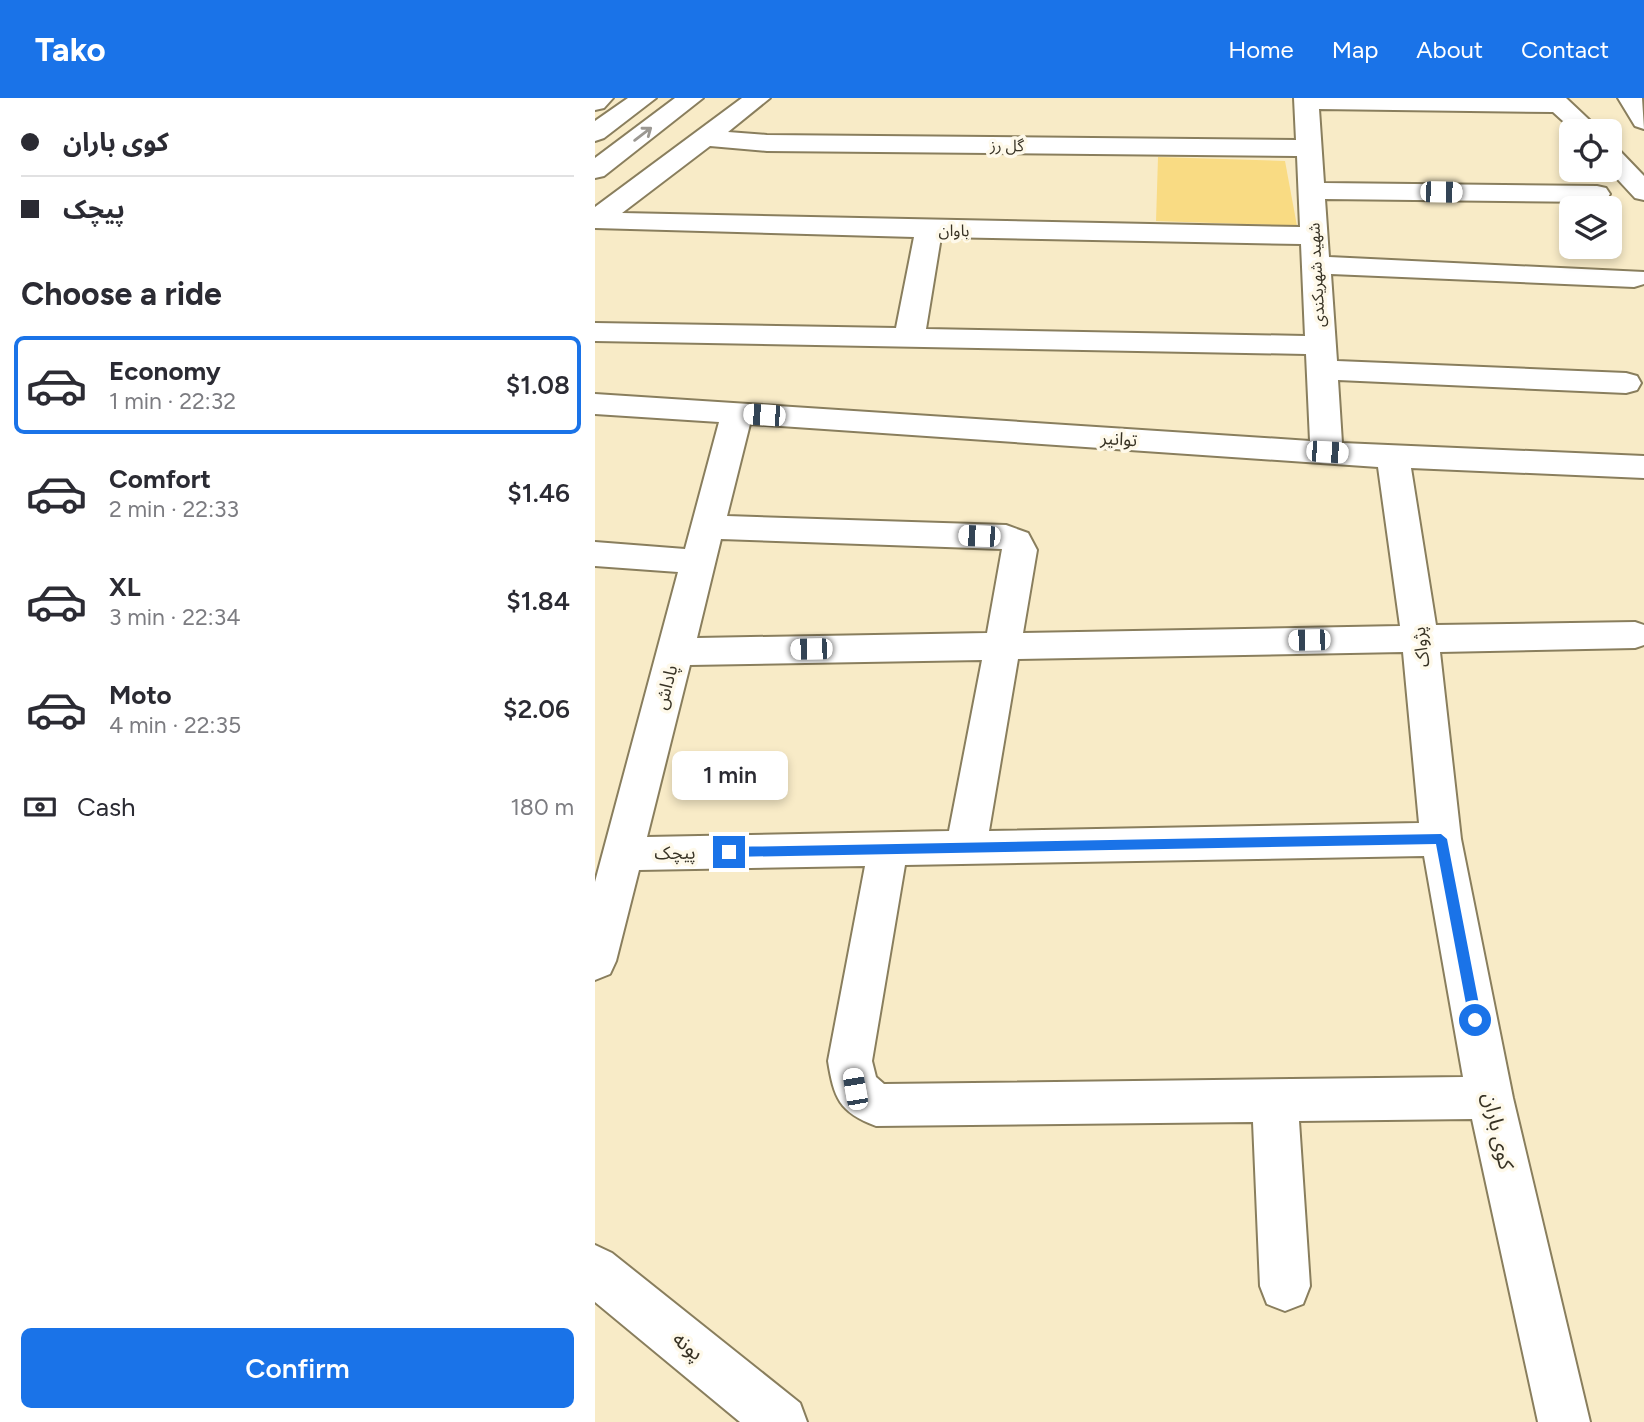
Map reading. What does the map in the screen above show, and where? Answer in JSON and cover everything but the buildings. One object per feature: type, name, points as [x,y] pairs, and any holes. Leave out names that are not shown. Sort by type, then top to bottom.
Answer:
[{"type":"street","points":[[595,103],[601,98]]},
{"type":"street","points":[[598,128],[644,98]]},
{"type":"street","points":[[595,170],[691,98]]},
{"type":"street","points":[[595,220],[758,98]]},
{"type":"street","points":[[1630,98],[1644,121]]},
{"type":"street","points":[[1306,99],[1556,102],[1575,119]]},
{"type":"street","name":"شهید شهریکندی","points":[[1306,99],[1327,452]]},
{"type":"street","name":"گل رز","points":[[706,138],[767,143],[1309,148]]},
{"type":"street","points":[[1622,168],[1644,192]]},
{"type":"street","points":[[1311,191],[1598,194]]},
{"type":"street","name":"باوان","points":[[595,220],[1314,236]]},
{"type":"street","points":[[909,339],[929,229]]},
{"type":"street","points":[[1316,265],[1634,278]]},
{"type":"street","points":[[595,332],[909,339],[1321,357],[1626,383]]},
{"type":"street","name":"توانیر","points":[[595,404],[1393,457],[1644,467]]},
{"type":"street","name":"پاداش","points":[[595,961],[737,414]]},
{"type":"street","name":"پژواک","points":[[1393,457],[1420,638],[1441,839]]},
{"type":"street","points":[[708,527],[1006,537],[1016,541],[1020,550],[966,848]]},
{"type":"street","points":[[595,554],[699,562]]},
{"type":"street","points":[[675,652],[1635,635]]},
{"type":"street","name":"پیچک","points":[[623,855],[1441,839]]},
{"type":"street","name":"کوی باران","points":[[1441,839],[1490,1098],[1564,1422]]},
{"type":"street","points":[[888,849],[850,1061],[855,1089],[876,1105],[1490,1098]]},
{"type":"street","points":[[1275,1101],[1286,1286]]},
{"type":"street","name":"پونه","points":[[595,1270],[781,1422]]},
{"type":"shaded area","points":[[1158,157],[1285,161],[1297,226],[1156,221]]},
{"type":"route","points":[[729,852],[1441,839],[1475,1020]]}]
